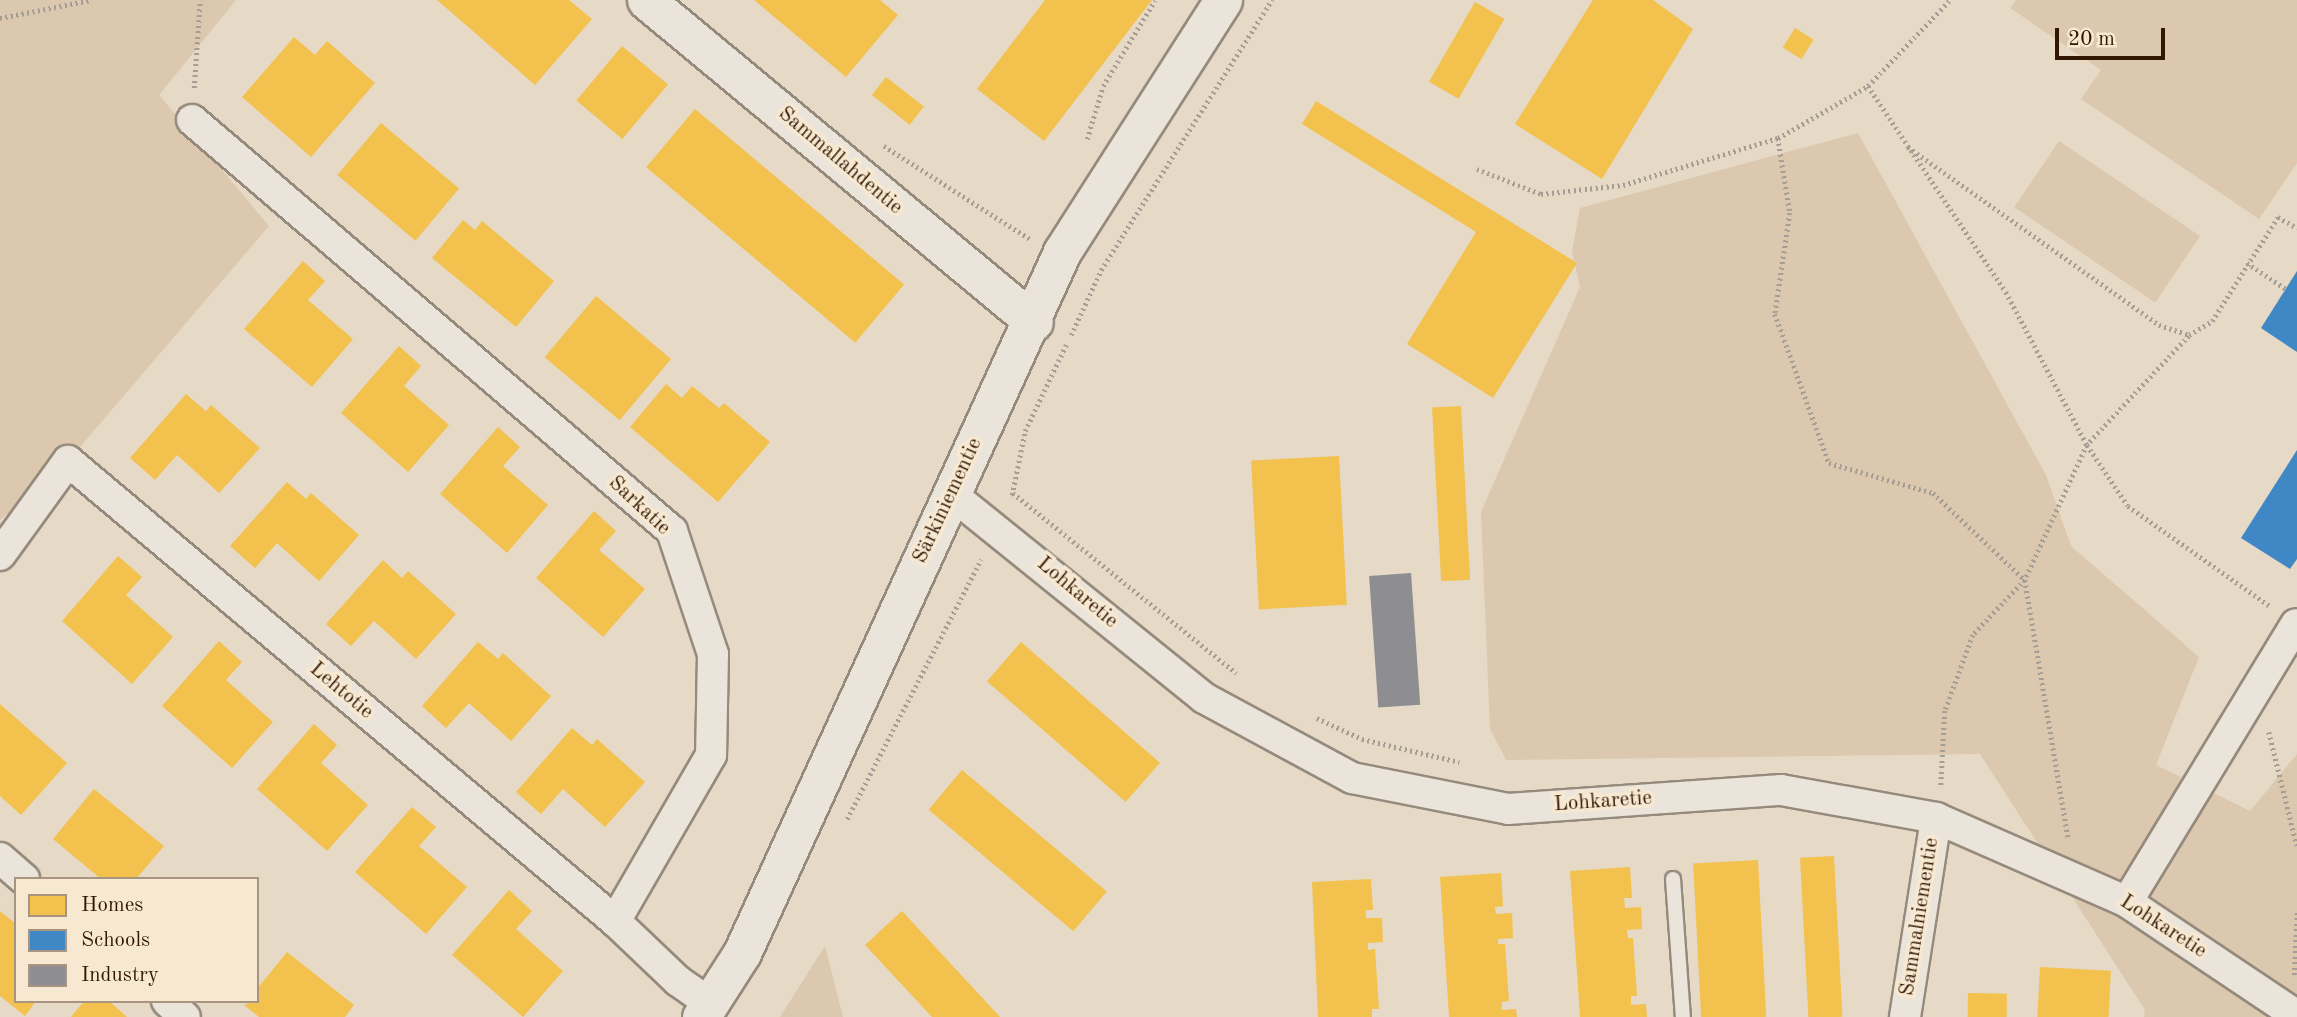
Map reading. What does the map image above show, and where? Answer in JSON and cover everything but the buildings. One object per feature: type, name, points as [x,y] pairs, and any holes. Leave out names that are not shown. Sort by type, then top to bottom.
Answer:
[{"type":"street","name":"Sammallahdentie","points":[[646,0],[1034,322]]},
{"type":"street","name":"Särkiniementie","points":[[706,1010],[742,953],[950,493],[1034,322],[1062,252],[1223,0]]},
{"type":"street","name":"Sarkatie","points":[[192,120],[672,531],[713,654],[711,755],[615,921]]},
{"type":"street","name":"Lehtotie","points":[[0,555],[68,461],[615,921]]},
{"type":"street","name":"Lohkaretie","points":[[950,493],[997,527],[1204,698],[1352,778],[1508,808],[1781,790],[1939,804],[2127,902],[2297,1016]]},
{"type":"street","points":[[2127,902],[2297,624]]},
{"type":"street","name":"Sammalniementie","points":[[1905,1017],[1939,804]]},
{"type":"street","points":[[0,858],[22,877]]},
{"type":"street","points":[[615,921],[706,1010]]},
{"type":"street","points":[[169,1003],[185,1017]]},
{"type":"lane","points":[[1673,879],[1683,1017]]},
{"type":"path","points":[[0,18],[91,0]]},
{"type":"path","points":[[192,120],[200,0]]},
{"type":"path","points":[[1083,152],[1103,86],[1155,0]]},
{"type":"path","points":[[841,832],[1013,493],[1025,431],[1101,270],[1272,0]]},
{"type":"path","points":[[1477,169],[1541,194],[1623,185],[1778,138],[1868,86],[1950,0]]},
{"type":"path","points":[[1868,86],[2006,292],[2087,445],[2128,506],[2297,624]]},
{"type":"path","points":[[1778,138],[1790,213],[1776,314],[1829,463],[1933,493],[2025,580],[2068,838]]},
{"type":"path","points":[[880,143],[1027,238],[1101,270]]},
{"type":"path","points":[[1905,145],[2159,325],[2189,335]]},
{"type":"path","points":[[1939,804],[1945,711],[1973,635],[2025,580],[2087,445],[2189,335],[2212,321],[2278,217],[2297,228]]},
{"type":"path","points":[[1027,238],[1033,230]]},
{"type":"path","points":[[2247,263],[2286,289]]},
{"type":"path","points":[[1013,493],[1240,676]]},
{"type":"path","points":[[2258,687],[2297,846]]},
{"type":"path","points":[[1313,715],[1362,739],[1463,763]]},
{"type":"path","points":[[1928,788],[1939,804]]},
{"type":"path","points":[[2055,834],[2080,846]]},
{"type":"path","points":[[2296,976],[2297,912]]},
{"type":"path","points":[[2283,968],[2296,976]]},
{"type":"shaded area","points":[[0,0],[236,0],[159,95],[269,226],[68,461],[0,520]]},
{"type":"shaded area","points":[[2016,0],[2297,0],[2297,163],[2259,219],[2081,99],[2101,70],[2010,8]]},
{"type":"shaded area","points":[[1858,133],[2046,475],[2071,546],[2199,657],[2156,765],[2250,811],[2297,754],[2297,1017],[2144,1017],[2145,1010],[1980,754],[1506,760],[1490,729],[1481,512],[1580,287],[1572,251],[1580,208]]},
{"type":"shaded area","points":[[2059,141],[2200,236],[2155,302],[2014,207]]},
{"type":"shaded area","points":[[825,946],[843,1017],[780,1017]]}]
